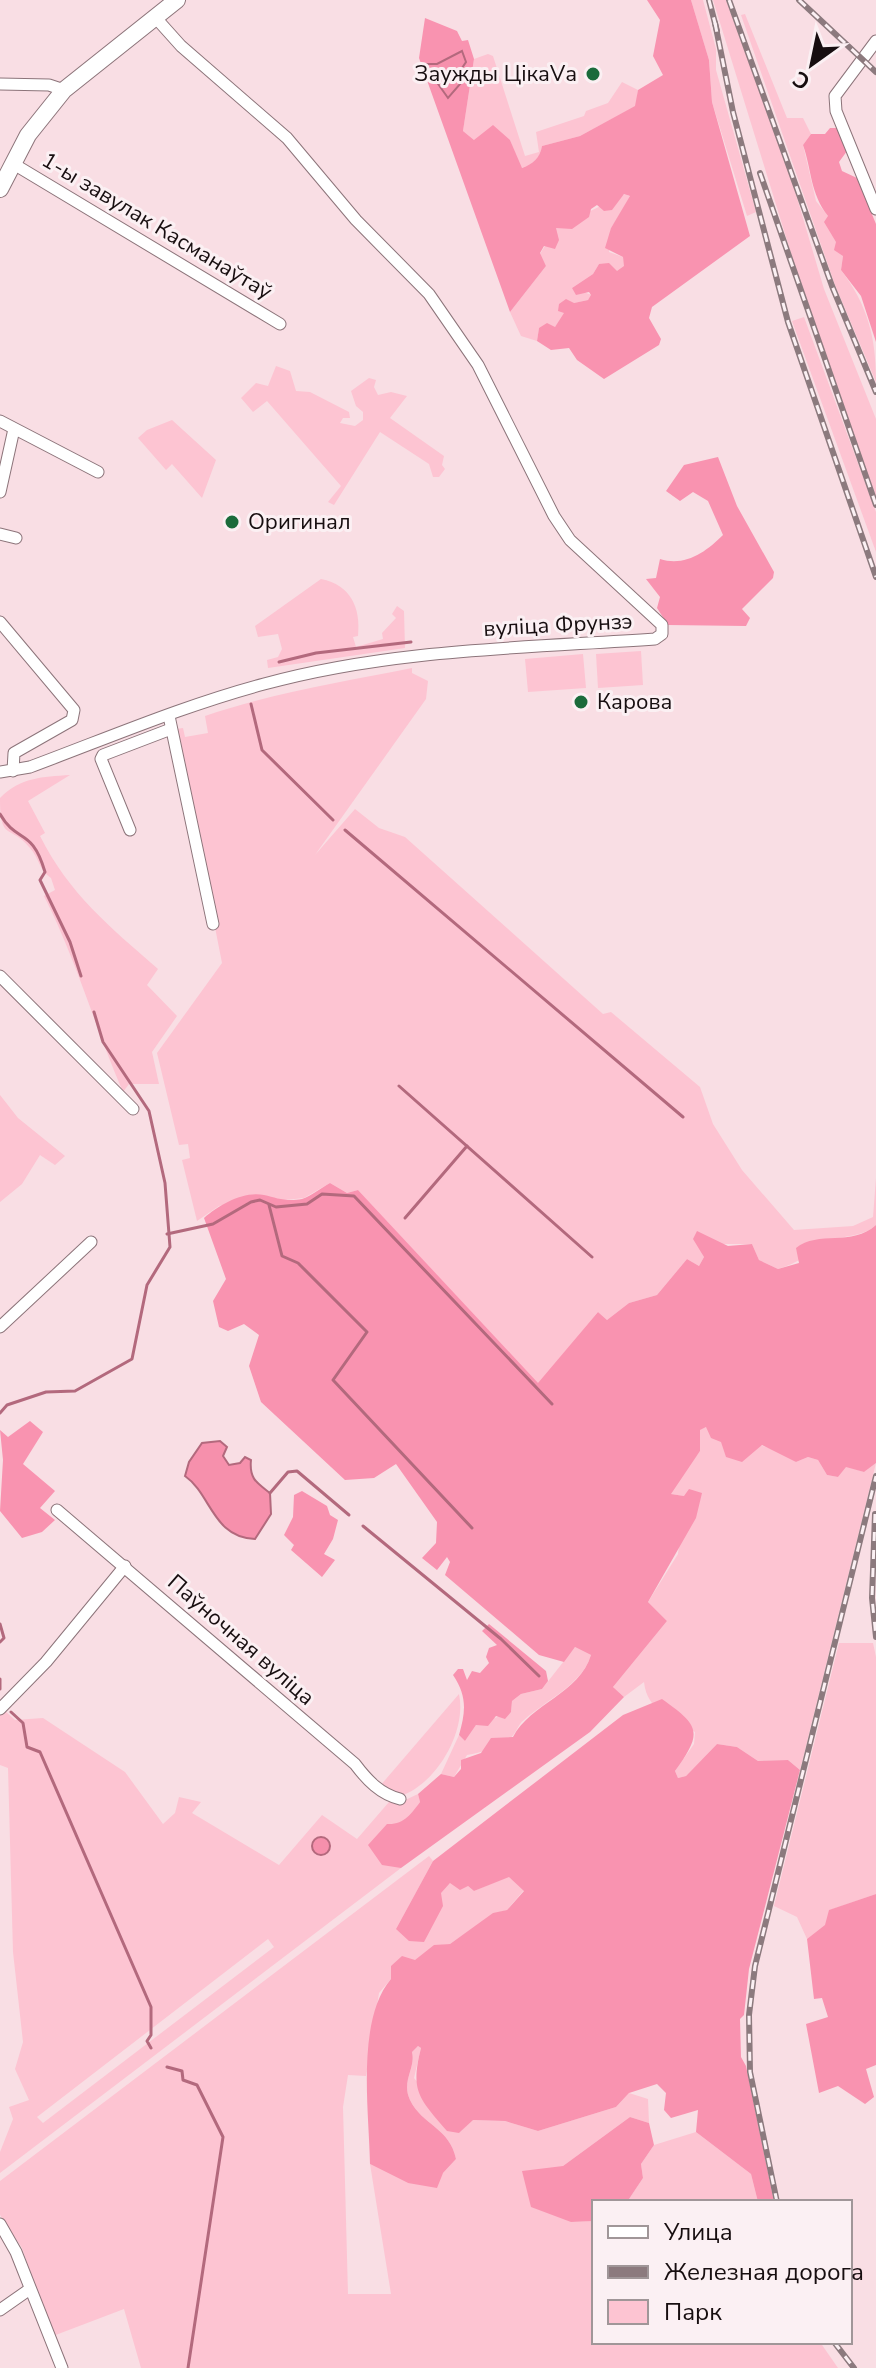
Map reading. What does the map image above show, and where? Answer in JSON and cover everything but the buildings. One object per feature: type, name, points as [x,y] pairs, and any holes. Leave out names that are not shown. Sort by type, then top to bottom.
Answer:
[{"type":"main road","points":[[0,189],[28,135],[64,90],[177,0]]},
{"type":"street","name":"вуліца Фрунзэ","points":[[0,772],[13,771],[263,684],[317,672],[428,653],[655,639],[662,634],[662,625],[570,540],[539,488],[478,365],[429,294],[356,220],[287,138],[181,46],[155,17]]},
{"type":"street","points":[[876,41],[835,96],[836,111],[876,209]]},
{"type":"street","points":[[0,84],[49,85],[64,90]]},
{"type":"street","name":"1-ы завулак Касманаўтаў","points":[[12,163],[280,324]]},
{"type":"street","points":[[0,421],[98,472]]},
{"type":"street","points":[[0,492],[14,429]]},
{"type":"street","points":[[0,534],[16,538]]},
{"type":"street","points":[[0,622],[74,710],[72,720],[14,753],[13,771]]},
{"type":"street","points":[[169,716],[213,924]]},
{"type":"street","points":[[130,830],[101,759],[103,755],[171,729]]},
{"type":"street","points":[[0,976],[133,1109]]},
{"type":"street","points":[[0,1327],[91,1242]]},
{"type":"street","name":"Паўночная вуліца","points":[[57,1510],[355,1764],[366,1779],[389,1796],[400,1799]]},
{"type":"street","points":[[0,1709],[46,1662],[125,1566]]},
{"type":"street","points":[[0,2224],[16,2252],[62,2368]]},
{"type":"street","points":[[0,2310],[30,2289]]},
{"type":"green space","points":[[691,0],[703,0],[716,49],[716,70],[756,212],[747,216],[712,102],[709,60]]},
{"type":"green space","points":[[713,0],[726,0],[792,181],[824,289],[876,419],[876,497],[810,315]]},
{"type":"green space","points":[[745,14],[787,118],[803,118],[811,134],[803,145],[816,201],[828,216],[843,256],[841,270],[858,296],[869,323],[876,382],[835,285],[741,15]]},
{"type":"green space","points":[[488,54],[493,56],[525,156],[539,152],[536,132],[584,116],[586,111],[608,103],[622,82],[638,90],[636,106],[580,136],[542,146],[535,161],[521,168],[510,140],[474,140],[463,131],[474,59]]},
{"type":"green space","points":[[625,194],[631,197],[611,228],[609,252],[623,257],[625,266],[617,272],[599,264],[593,274],[572,288],[592,295],[588,300],[574,303],[555,327],[539,328],[537,341],[521,336],[510,312],[546,266],[540,254],[556,228]]},
{"type":"green space","points":[[804,317],[876,512],[876,552],[792,321]]},
{"type":"green space","points":[[276,366],[290,371],[296,391],[310,392],[349,412],[350,418],[343,418],[340,423],[355,426],[363,420],[363,412],[356,406],[351,391],[369,378],[376,380],[374,387],[378,395],[391,392],[407,396],[390,418],[444,456],[442,465],[445,469],[439,477],[433,477],[429,464],[380,432],[334,505],[328,502],[341,486],[267,401],[253,412],[241,398],[256,383],[268,386]]},
{"type":"green space","points":[[172,420],[216,460],[202,498],[172,464],[166,470],[138,438],[147,430]]},
{"type":"green space","points":[[321,579],[340,586],[352,599],[359,626],[358,636],[353,637],[356,647],[383,639],[382,633],[396,618],[392,614],[397,606],[404,611],[405,648],[268,668],[267,660],[278,657],[282,649],[278,634],[258,637],[255,626]]},
{"type":"green space","points":[[641,651],[643,685],[598,688],[596,654]]},
{"type":"green space","points":[[583,654],[586,688],[528,692],[525,659]]},
{"type":"green space","points":[[412,668],[412,673],[428,681],[426,699],[315,855],[355,809],[379,828],[405,837],[603,1014],[611,1012],[700,1087],[713,1124],[742,1170],[794,1230],[853,1226],[873,1217],[876,1178],[876,1225],[871,1229],[835,1240],[778,1269],[759,1260],[752,1244],[698,1244],[704,1257],[699,1266],[687,1259],[657,1295],[629,1303],[607,1320],[598,1312],[538,1384],[358,1190],[347,1193],[330,1183],[304,1198],[276,1201],[263,1195],[219,1206],[197,1221],[182,1160],[190,1158],[188,1144],[179,1145],[157,1053],[222,963],[176,729],[183,728],[185,737],[208,733],[205,716],[230,708]]},
{"type":"green space","points":[[70,775],[28,801],[45,833],[40,836],[64,876],[92,908],[158,969],[147,985],[177,1016],[152,1052],[159,1084],[129,1084],[123,1092],[66,944],[44,896],[55,890],[51,878],[30,848],[4,827],[2,821],[0,798],[8,791],[32,779]]},
{"type":"green space","points":[[0,1095],[18,1118],[65,1156],[55,1165],[40,1155],[22,1184],[0,1202]]},
{"type":"green space","points":[[706,1427],[787,1454],[796,1462],[808,1457],[818,1460],[827,1475],[838,1477],[846,1466],[864,1472],[876,1463],[800,1770],[788,1760],[758,1761],[737,1747],[717,1744],[686,1776],[678,1778],[675,1771],[694,1744],[695,1732],[655,1707],[644,1682],[624,1697],[613,1687],[667,1621],[648,1602],[678,1554],[684,1496],[671,1494],[672,1488],[700,1451],[699,1430]]},
{"type":"green space","points":[[839,1643],[873,1643],[876,1657],[876,1894],[830,1910],[826,1925],[807,1939],[797,1917],[774,1906]]},
{"type":"green space","points":[[575,1647],[591,1655],[572,1683],[522,1722],[509,1739],[467,1755],[454,1777],[441,1774],[459,1735],[465,1741],[476,1725],[511,1712],[512,1701],[521,1694],[542,1689]]},
{"type":"green space","points":[[459,1694],[460,1708],[454,1739],[437,1768],[426,1780],[401,1796],[380,1786]]},
{"type":"green space","points":[[5,1711],[15,1720],[43,1718],[125,1772],[163,1824],[175,1813],[179,1797],[201,1802],[192,1813],[279,1865],[322,1815],[357,1839],[389,1802],[401,1802],[418,1794],[420,1802],[409,1818],[396,1825],[392,1864],[401,1868],[0,2173],[0,2152],[13,2119],[9,2107],[29,2100],[15,2069],[23,2042],[13,1952],[8,1768],[0,1765],[0,1714]],"holes":[[[268,1939],[274,1947],[43,2123],[37,2117]]]},
{"type":"green space","points":[[429,1856],[433,1861],[396,1929],[450,1883],[468,1886],[474,1891],[509,1876],[524,1890],[507,1910],[493,1914],[450,1944],[434,1946],[391,1979],[379,1993],[366,2076],[348,2075],[343,2107],[348,2294],[391,2294],[370,2164],[408,2183],[443,2173],[456,2159],[448,2140],[410,2100],[407,2087],[412,2052],[418,2046],[421,2048],[414,2078],[459,2133],[472,2120],[505,2121],[538,2131],[616,2107],[629,2093],[648,2099],[649,2123],[630,2117],[563,2166],[571,2222],[592,2221],[592,2344],[821,2344],[838,2368],[141,2368],[124,2309],[53,2336],[22,2248],[0,2215],[0,2181]]},
{"type":"green space","points":[[696,2132],[751,2174],[758,2200],[628,2200],[643,2178],[641,2164],[654,2145]]},
{"type":"shaded area","points":[[647,0],[691,0],[709,60],[712,102],[750,236],[652,307],[649,318],[661,339],[659,345],[604,379],[577,360],[569,348],[551,350],[537,341],[539,328],[547,323],[555,327],[564,313],[558,311],[559,304],[566,299],[574,303],[588,300],[589,292],[576,295],[572,288],[593,274],[599,264],[609,263],[617,271],[624,266],[623,257],[605,248],[611,228],[630,196],[624,194],[612,210],[604,211],[597,205],[591,209],[589,217],[572,229],[556,228],[559,240],[555,249],[544,246],[540,253],[546,266],[510,312],[419,58],[425,18],[457,31],[462,41],[468,40],[474,59],[463,131],[474,140],[493,125],[510,140],[522,168],[535,160],[542,146],[580,136],[635,106],[638,90],[663,75],[653,56],[660,20]]},
{"type":"shaded area","points":[[462,51],[466,62],[460,71],[461,83],[448,98],[424,64],[437,64]]},
{"type":"shaded area","points":[[830,128],[839,128],[847,151],[839,162],[842,171],[857,178],[876,224],[876,342],[861,296],[841,270],[843,256],[834,250],[836,242],[824,222],[828,216],[815,190],[803,145],[811,134],[825,134]]},
{"type":"shaded area","points":[[718,457],[737,506],[774,572],[773,578],[742,609],[750,618],[746,626],[668,625],[657,608],[660,597],[646,579],[656,578],[660,559],[678,561],[694,556],[723,535],[708,501],[693,492],[680,501],[666,491],[684,465]]},
{"type":"shaded area","points":[[330,1183],[347,1193],[358,1190],[538,1383],[598,1312],[607,1320],[629,1303],[657,1295],[687,1259],[699,1266],[704,1257],[693,1239],[697,1231],[728,1246],[752,1244],[759,1260],[778,1269],[799,1263],[796,1248],[805,1243],[856,1235],[876,1225],[876,1463],[864,1472],[846,1467],[838,1477],[827,1475],[818,1460],[808,1457],[796,1462],[762,1445],[742,1462],[726,1457],[721,1442],[711,1438],[706,1427],[700,1430],[700,1451],[671,1494],[684,1496],[689,1489],[702,1493],[696,1518],[648,1602],[667,1621],[613,1687],[624,1697],[590,1732],[401,1868],[382,1865],[368,1845],[387,1824],[403,1821],[420,1802],[418,1794],[441,1774],[454,1777],[461,1769],[461,1760],[481,1753],[491,1738],[513,1737],[531,1716],[577,1679],[591,1655],[575,1647],[564,1662],[539,1655],[445,1575],[450,1562],[447,1557],[437,1570],[422,1558],[436,1543],[437,1522],[396,1464],[374,1478],[345,1480],[261,1402],[249,1366],[259,1335],[244,1324],[228,1331],[219,1327],[213,1301],[226,1279],[204,1218],[240,1197],[256,1194],[286,1200],[302,1199]]},
{"type":"shaded area","points":[[30,1421],[43,1432],[23,1464],[55,1491],[40,1508],[55,1520],[42,1532],[22,1538],[0,1511],[3,1460],[0,1430],[8,1437]]},
{"type":"shaded area","points":[[220,1441],[227,1447],[223,1456],[229,1465],[240,1463],[245,1457],[251,1460],[253,1476],[270,1493],[271,1514],[255,1539],[241,1537],[221,1523],[185,1476],[189,1462],[202,1443]]},
{"type":"shaded area","points":[[302,1491],[327,1506],[330,1515],[338,1520],[333,1539],[324,1554],[335,1560],[322,1577],[291,1550],[294,1545],[284,1535],[293,1517],[294,1495]]},
{"type":"shaded area","points":[[489,1624],[546,1671],[548,1681],[542,1689],[521,1694],[512,1701],[511,1712],[505,1719],[496,1716],[488,1726],[476,1725],[465,1741],[459,1735],[464,1711],[463,1697],[453,1675],[458,1669],[463,1669],[467,1680],[472,1671],[480,1673],[489,1663],[486,1657],[489,1648],[497,1645],[482,1631]]},
{"type":"shaded area","points":[[662,1699],[684,1716],[693,1730],[693,1738],[675,1771],[678,1778],[686,1776],[717,1744],[737,1747],[758,1761],[788,1760],[800,1770],[749,1969],[744,2015],[740,2019],[741,2057],[746,2066],[774,2200],[758,2200],[751,2174],[696,2132],[698,2110],[671,2118],[664,2110],[666,2093],[657,2084],[629,2093],[616,2107],[538,2131],[505,2121],[473,2120],[459,2133],[447,2131],[419,2094],[416,2075],[421,2048],[418,2046],[412,2052],[407,2087],[410,2100],[448,2140],[456,2159],[443,2173],[437,2188],[408,2183],[370,2164],[367,2093],[369,2042],[380,1997],[391,1979],[391,1966],[402,1956],[415,1960],[434,1945],[450,1944],[493,1913],[507,1910],[524,1891],[509,1877],[474,1891],[468,1886],[460,1890],[450,1883],[441,1893],[443,1906],[424,1942],[409,1941],[396,1929],[433,1861],[623,1715]]},
{"type":"shaded area","points":[[321,1837],[330,1846],[321,1855],[312,1846]]},
{"type":"shaded area","points":[[876,1894],[876,2065],[866,2069],[874,2097],[865,2104],[838,2086],[819,2093],[806,2024],[828,2017],[822,1998],[814,1999],[807,1939],[825,1925],[829,1910]]},
{"type":"shaded area","points":[[630,2117],[649,2123],[654,2145],[641,2164],[643,2178],[628,2200],[592,2200],[592,2221],[571,2222],[531,2207],[522,2171],[563,2166]]},
{"type":"waterway","points":[[279,662],[316,653],[411,642]]},
{"type":"waterway","points":[[251,704],[262,750],[333,820]]},
{"type":"waterway","points":[[0,814],[35,848],[45,872],[40,880],[70,942],[81,976]]},
{"type":"waterway","points":[[345,830],[683,1117]]},
{"type":"waterway","points":[[0,1413],[7,1405],[46,1392],[75,1391],[132,1359],[147,1285],[170,1247],[165,1183],[149,1111],[103,1042],[94,1012]]},
{"type":"waterway","points":[[399,1086],[592,1257]]},
{"type":"waterway","points":[[405,1218],[467,1146]]},
{"type":"waterway","points":[[167,1234],[213,1224],[260,1200],[276,1207],[307,1204],[322,1194],[354,1196],[552,1404]]},
{"type":"waterway","points":[[269,1205],[282,1256],[298,1263],[367,1332],[333,1380],[472,1528]]},
{"type":"waterway","points":[[270,1493],[288,1472],[297,1471],[349,1515]]},
{"type":"waterway","points":[[363,1526],[501,1639],[539,1676]]},
{"type":"waterway","points":[[0,1624],[4,1638],[0,1642]]},
{"type":"waterway","points":[[0,1679],[0,1689]]},
{"type":"waterway","points":[[11,1712],[23,1723],[27,1747],[40,1752],[151,2007],[151,2035],[147,2041],[151,2048]]},
{"type":"waterway","points":[[167,2067],[182,2071],[183,2080],[197,2085],[223,2137],[188,2368]]},
{"type":"railway","points":[[709,0],[717,31]]},
{"type":"railway","points":[[729,0],[832,286],[876,392]]},
{"type":"railway","points":[[799,0],[876,72]]},
{"type":"railway","points":[[715,23],[733,112],[788,322],[876,577]]},
{"type":"railway","points":[[760,173],[876,505]]},
{"type":"railway","points":[[777,2200],[750,2072],[749,2015],[755,1966],[876,1476]]},
{"type":"railway","points":[[875,1514],[872,1598],[876,1637]]},
{"type":"railway","points":[[836,2344],[854,2368]]},
{"type":"place","name":"Заужды ЦікаVа","points":[[593,74]]},
{"type":"place","name":"Оригинал","points":[[232,522]]},
{"type":"place","name":"Карова","points":[[581,702]]}]
